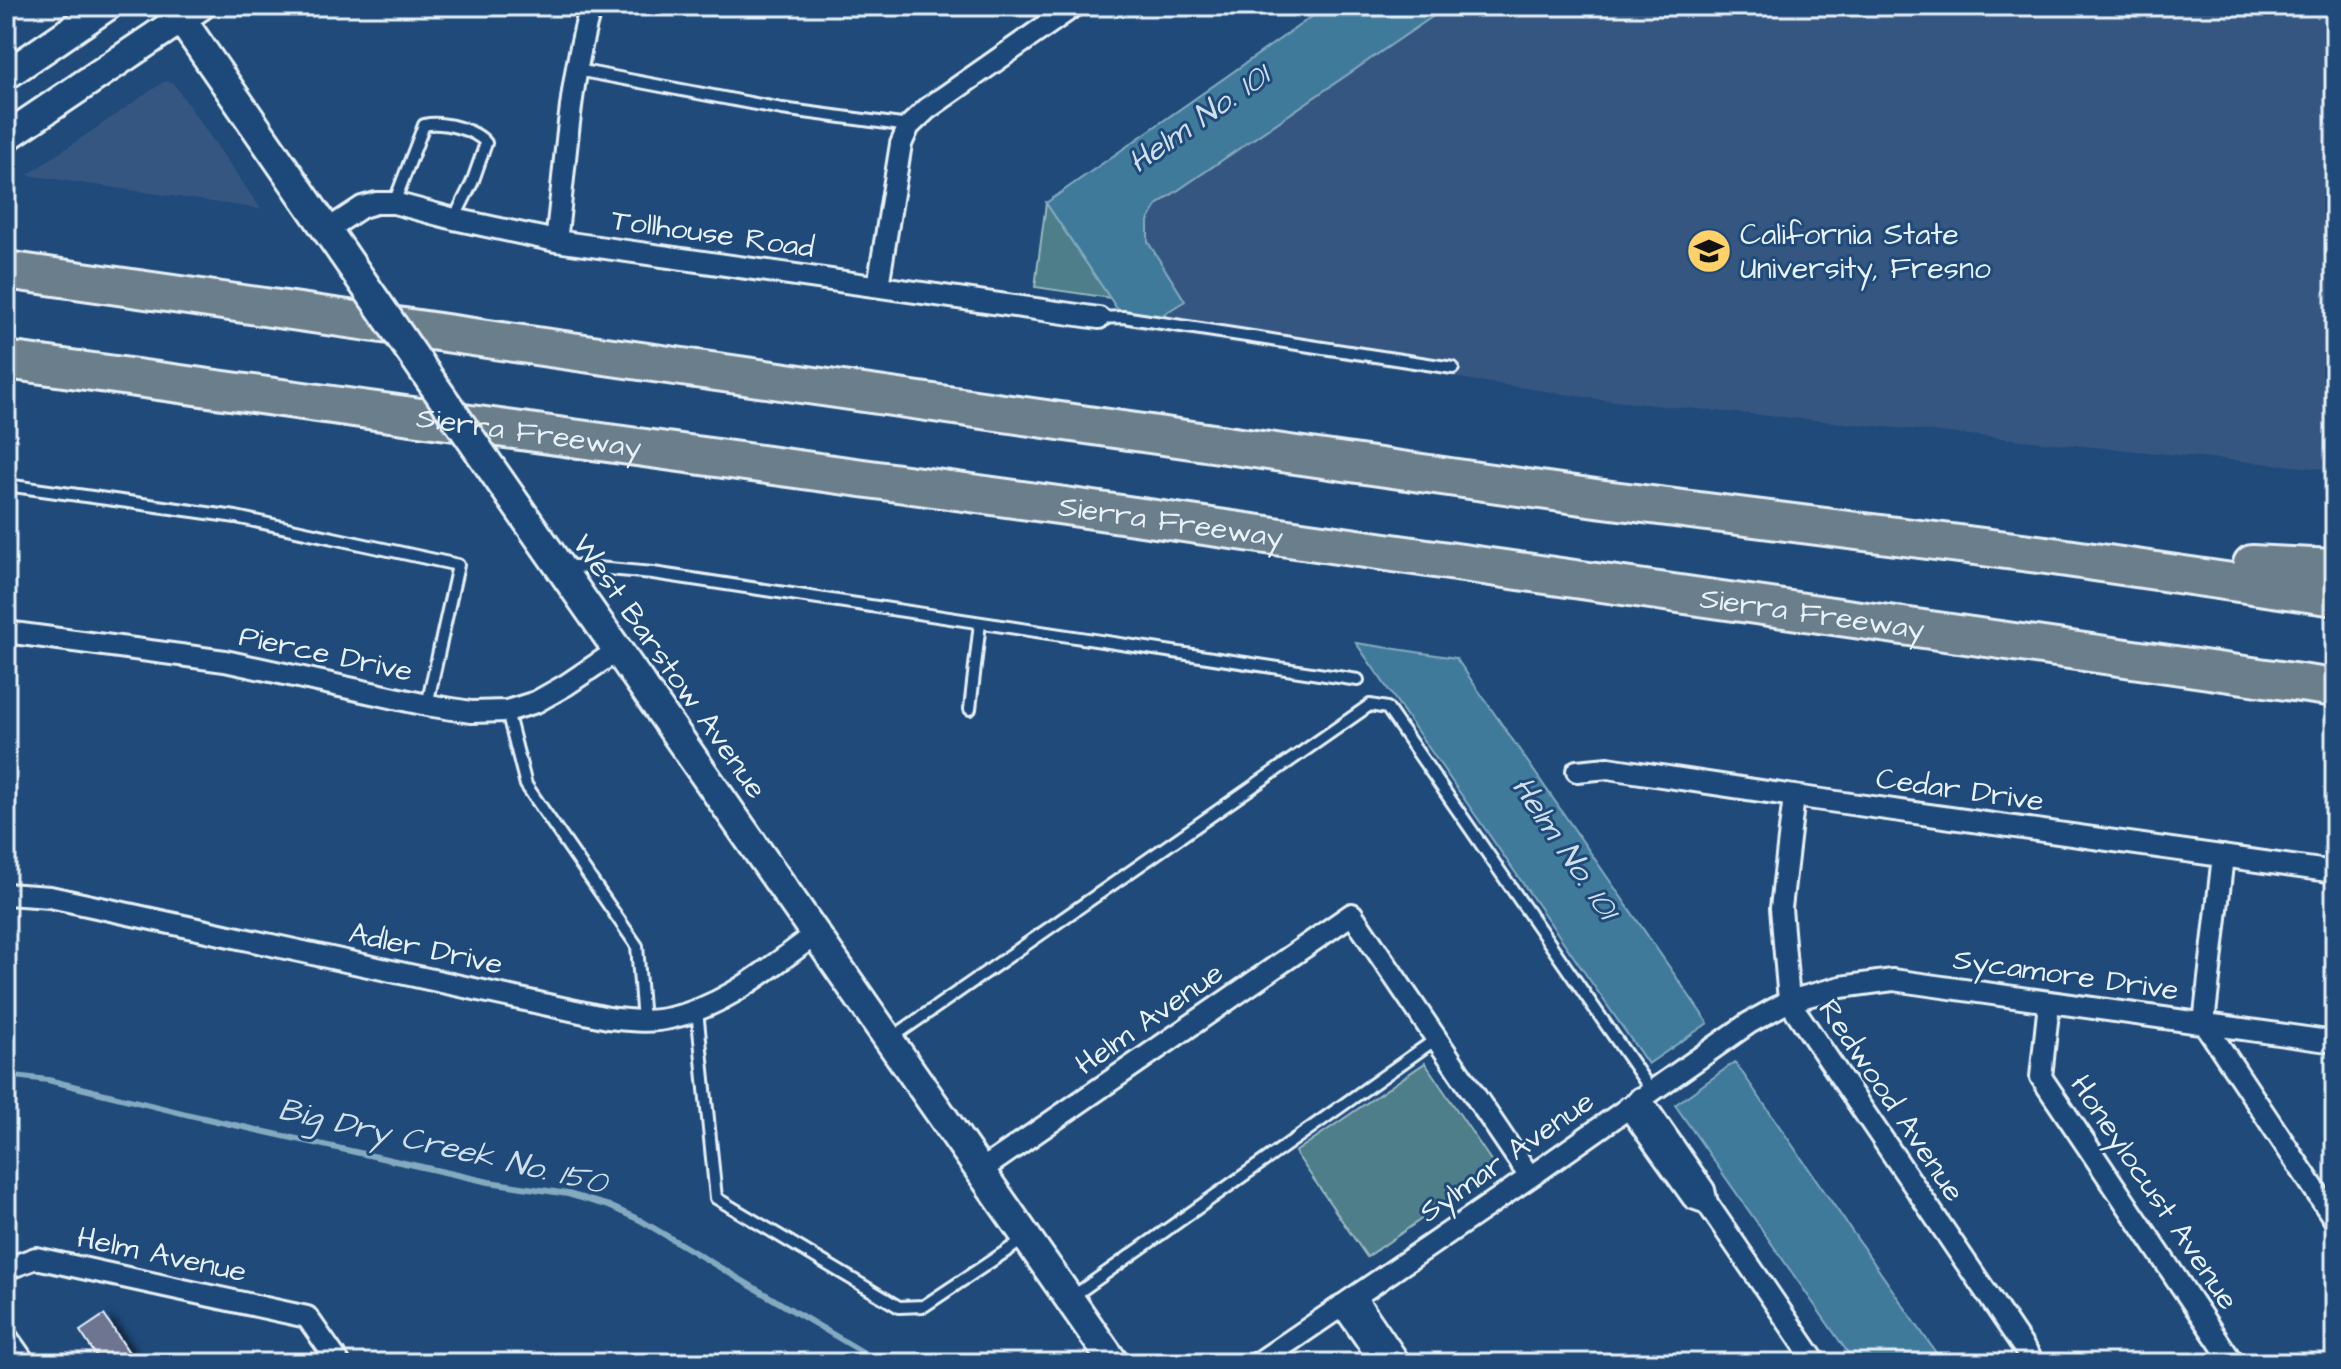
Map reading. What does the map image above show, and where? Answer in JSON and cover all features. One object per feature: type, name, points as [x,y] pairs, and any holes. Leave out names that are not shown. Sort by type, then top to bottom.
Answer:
[{"type":"highway","points":[[6,270],[1596,498],[2046,555],[2335,597]]},
{"type":"highway","name":"Sierra Freeway","points":[[6,360],[1042,503],[2335,688]]},
{"type":"highway","points":[[2046,555],[2335,568]]},
{"type":"main road","points":[[6,75],[107,6]]},
{"type":"main road","points":[[6,137],[184,10]]},
{"type":"main road","name":"West Barstow Avenue","points":[[184,10],[335,241],[1114,1363]]},
{"type":"street","points":[[556,241],[577,70],[591,6]]},
{"type":"street","points":[[878,286],[896,164],[909,126],[927,109],[1074,6]]},
{"type":"street","name":"Tollhouse Road","points":[[335,241],[362,207],[394,203],[556,241],[1099,318]]},
{"type":"street","name":"Pierce Drive","points":[[6,632],[225,661],[471,712],[507,711],[546,696],[618,650]]},
{"type":"street","name":"Cedar Drive","points":[[1577,771],[1608,768],[2335,872]]},
{"type":"street","name":"Redwood Avenue","points":[[1794,796],[1781,908],[1789,1001],[2034,1363]]},
{"type":"street","points":[[2223,856],[2204,1023],[2335,1220]]},
{"type":"street","name":"Adler Drive","points":[[6,894],[50,897],[608,1018],[643,1021],[669,1019],[697,1010],[741,988],[815,935]]},
{"type":"street","name":"Helm Avenue","points":[[980,1171],[1352,914],[1436,1039]]},
{"type":"street","name":"Sycamore Drive","points":[[1789,1001],[1841,987],[1893,980],[2335,1042]]},
{"type":"street","name":"Sylmar Avenue","points":[[1258,1363],[1749,1023],[1789,1001]]},
{"type":"street","name":"Honeylocust Avenue","points":[[2049,1003],[2041,1077],[2233,1363]]},
{"type":"street","points":[[1436,1039],[1530,1177]]},
{"type":"street","points":[[1639,1098],[1704,1190],[1707,1203],[1816,1363]]},
{"type":"street","name":"Helm Avenue","points":[[6,1269],[36,1258],[307,1317],[339,1363]]},
{"type":"street","points":[[1349,1301],[1382,1363]]},
{"type":"street","points":[[1349,1301],[1400,1363]]},
{"type":"street","points":[[6,1336],[25,1363]]},
{"type":"lane","points":[[577,70],[782,109],[909,126]]},
{"type":"lane","points":[[394,203],[424,125],[434,123],[480,135],[486,143],[472,183],[454,219]]},
{"type":"lane","points":[[1099,318],[1123,317],[1453,368]]},
{"type":"lane","points":[[6,485],[236,517],[458,565],[427,705]]},
{"type":"lane","points":[[558,565],[653,573],[1358,680]]},
{"type":"lane","points":[[970,709],[980,623]]},
{"type":"lane","points":[[889,1040],[1370,705],[1387,708],[1639,1098]]},
{"type":"lane","points":[[507,711],[526,785],[637,946],[643,1021]]},
{"type":"lane","points":[[697,1010],[716,1198],[899,1307],[924,1306],[1027,1237]]},
{"type":"lane","points":[[1070,1299],[1436,1039]]},
{"type":"shaded area","name":"California State University, Fresno","points":[[1333,6],[2335,6],[2335,470],[1603,400],[1131,328],[1115,297],[1053,205]]},
{"type":"shaded area","points":[[165,81],[173,83],[261,209],[27,175]]},
{"type":"green space","points":[[1046,203],[1110,298],[1035,287]]},
{"type":"green space","points":[[1425,1063],[1492,1162],[1493,1169],[1367,1257],[1295,1152]]},
{"type":"water","name":"Helm No. 101","points":[[1327,6],[1448,6],[1158,204],[1148,221],[1148,242],[1185,301],[1143,327],[1128,325],[1046,203]]},
{"type":"water","name":"Helm No. 101","points":[[1356,643],[1456,658],[1708,1023],[1648,1064]]},
{"type":"water","points":[[1735,1062],[1943,1363],[1855,1363],[1675,1105]]},
{"type":"building","points":[[104,1315],[136,1363],[101,1363],[80,1331]]},
{"type":"waterway","name":"Big Dry Creek No. 150","points":[[6,1075],[48,1080],[190,1115],[489,1182],[568,1194],[609,1206],[640,1220],[881,1363]]},
{"type":"place","name":"California State University, Fresno","points":[[1709,251]]}]
